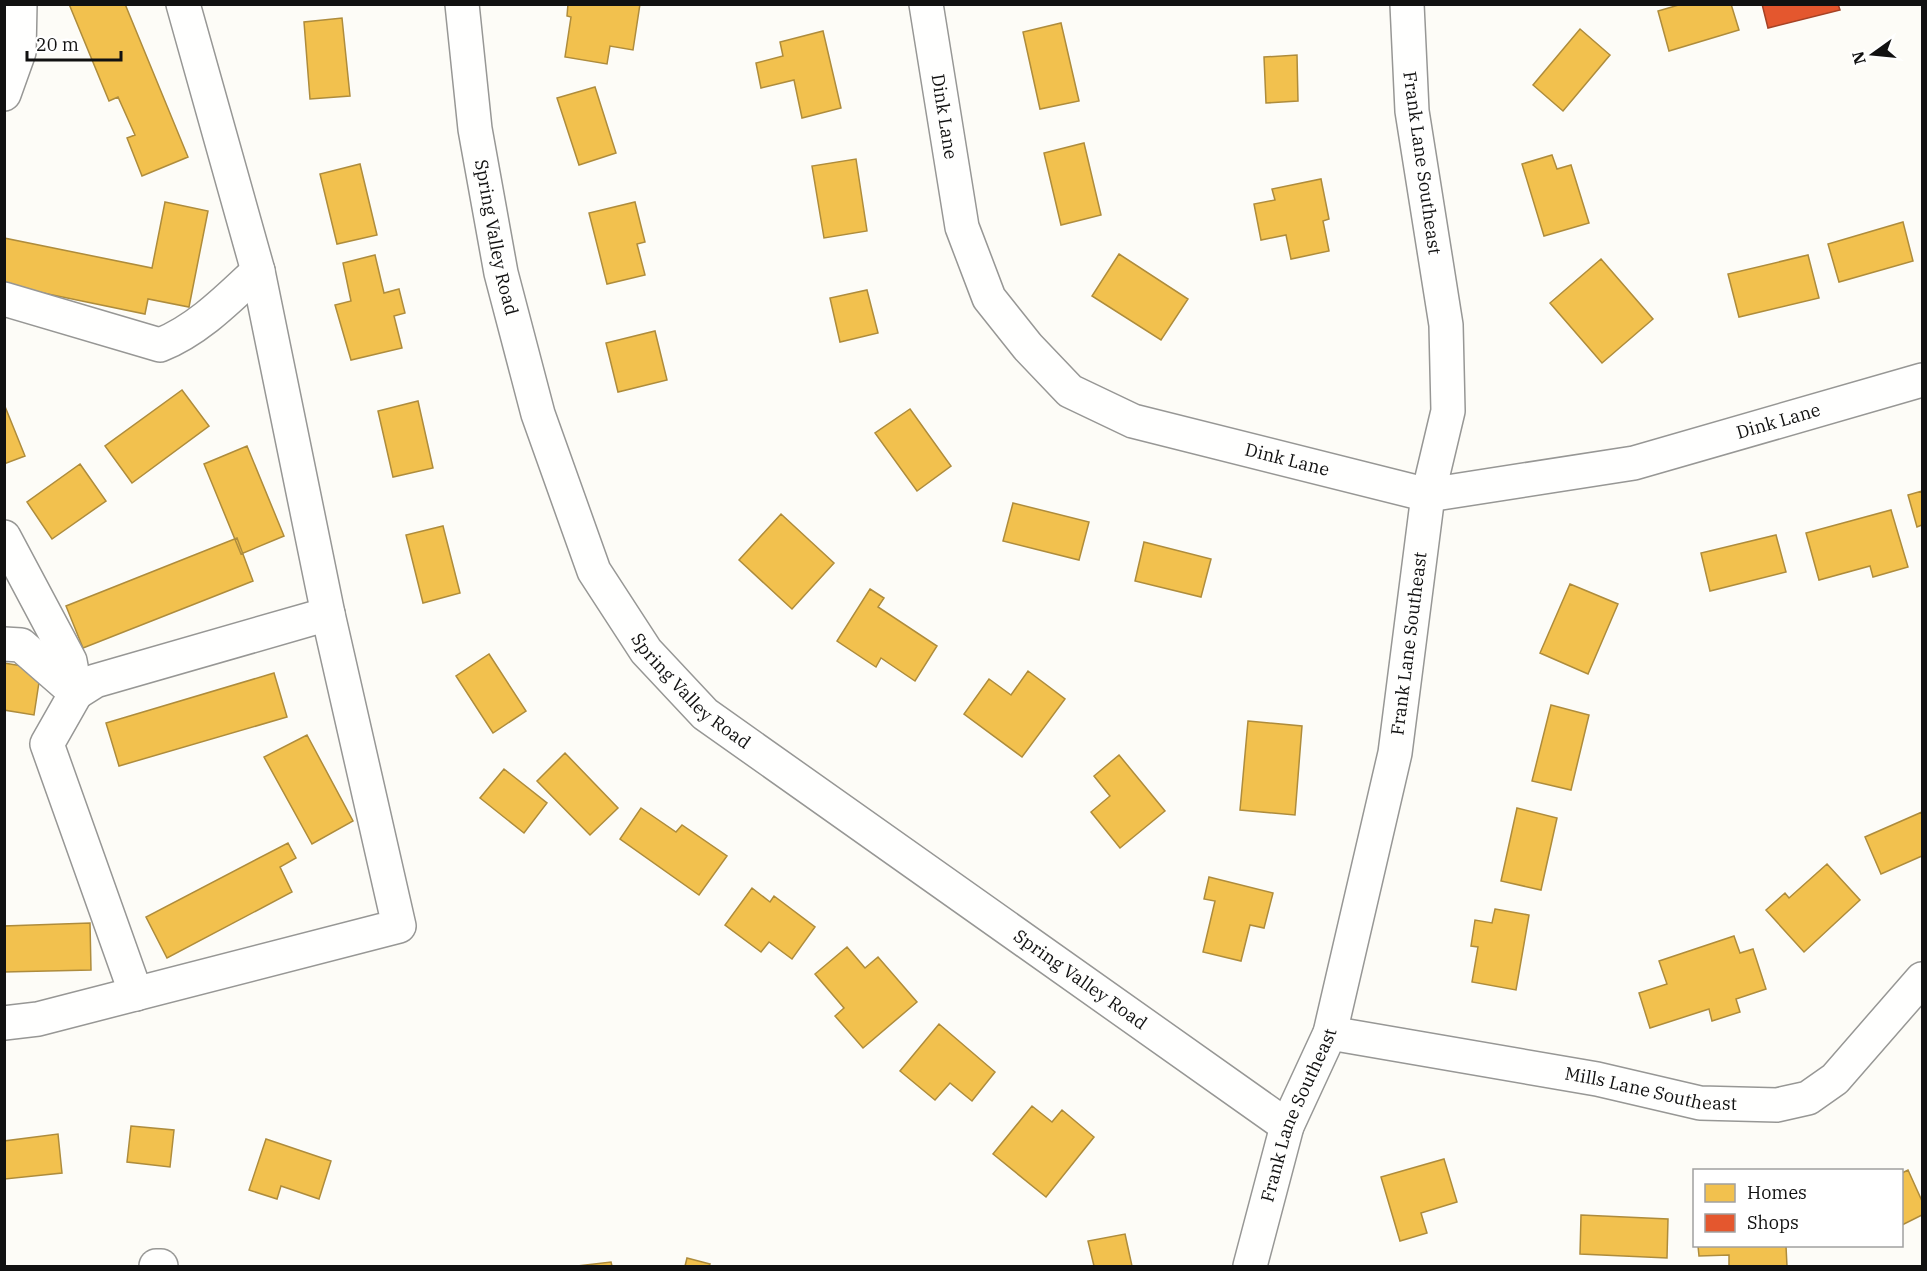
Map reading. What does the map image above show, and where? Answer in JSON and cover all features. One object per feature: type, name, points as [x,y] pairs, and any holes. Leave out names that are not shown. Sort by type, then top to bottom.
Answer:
[{"type":"street","points":[[4,94],[19,51],[20,4]]},
{"type":"street","points":[[4,1023],[38,1019],[399,926],[328,614],[258,271],[183,4]]},
{"type":"street","name":"Spring Valley Road","points":[[462,4],[475,129],[501,273],[538,414],[594,571],[646,651],[705,714],[1287,1126]]},
{"type":"street","name":"Dink Lane","points":[[926,4],[962,227],[989,298],[1028,347],[1070,391],[1133,421],[1428,495],[1634,463],[1923,380]]},
{"type":"street","name":"Frank Lane Southeast","points":[[1250,1266],[1287,1126],[1330,1032],[1395,753],[1428,495],[1448,411],[1446,325],[1412,111],[1407,4]]},
{"type":"street","points":[[4,299],[160,345],[175,339],[217,308],[258,271]]},
{"type":"street","points":[[4,537],[70,661],[76,693]]},
{"type":"street","points":[[136,994],[47,744],[76,693],[95,681],[328,614]]},
{"type":"street","points":[[4,644],[21,645],[76,693]]},
{"type":"street","name":"Mills Lane Southeast","points":[[1330,1032],[1597,1079],[1700,1103],[1777,1105],[1808,1098],[1835,1079],[1923,979]]},
{"type":"street","points":[[156,1266],[161,1266]]},
{"type":"building: Homes","points":[[69,4],[125,4],[188,157],[142,176],[127,138],[135,135],[118,97],[109,101]]},
{"type":"building: Homes","points":[[568,4],[640,4],[633,50],[610,46],[607,64],[565,57],[571,17],[567,16]]},
{"type":"building: Homes","points":[[1682,4],[1731,4],[1739,30],[1669,51],[1658,11]]},
{"type":"building: Homes","points":[[342,18],[350,96],[310,99],[304,22]]},
{"type":"building: Homes","points":[[1061,23],[1079,101],[1040,109],[1023,32]]},
{"type":"building: Homes","points":[[1580,29],[1610,55],[1563,111],[1533,85]]},
{"type":"building: Homes","points":[[823,31],[841,108],[802,118],[794,80],[761,88],[756,63],[783,56],[780,42]]},
{"type":"building: Homes","points":[[1297,55],[1298,101],[1266,103],[1264,57]]},
{"type":"building: Homes","points":[[595,87],[616,153],[579,165],[557,98]]},
{"type":"building: Homes","points":[[1084,143],[1101,215],[1061,225],[1044,153]]},
{"type":"building: Homes","points":[[1552,155],[1557,169],[1571,165],[1589,223],[1544,236],[1522,164]]},
{"type":"building: Homes","points":[[856,159],[867,231],[824,238],[812,166]]},
{"type":"building: Homes","points":[[360,164],[377,235],[337,244],[320,174]]},
{"type":"building: Homes","points":[[1321,179],[1329,219],[1323,221],[1329,251],[1291,259],[1286,235],[1261,240],[1254,204],[1275,200],[1272,189]]},
{"type":"building: Homes","points":[[165,202],[208,211],[189,307],[148,299],[145,314],[4,285],[4,238],[152,268]]},
{"type":"building: Homes","points":[[635,202],[645,242],[637,244],[645,275],[607,284],[589,213]]},
{"type":"building: Homes","points":[[1903,222],[1913,261],[1839,282],[1828,244]]},
{"type":"building: Homes","points":[[1119,254],[1188,299],[1161,340],[1092,296]]},
{"type":"building: Homes","points":[[375,255],[384,293],[399,289],[405,313],[394,316],[402,348],[351,360],[335,305],[351,301],[343,263]]},
{"type":"building: Homes","points":[[1808,255],[1819,298],[1739,317],[1728,274]]},
{"type":"building: Homes","points":[[1601,259],[1653,319],[1602,363],[1550,303]]},
{"type":"building: Homes","points":[[867,290],[878,333],[840,342],[830,298]]},
{"type":"building: Homes","points":[[655,331],[667,380],[618,392],[606,343]]},
{"type":"building: Homes","points":[[182,390],[209,426],[132,483],[105,446]]},
{"type":"building: Homes","points":[[418,401],[433,468],[393,477],[378,411]]},
{"type":"building: Homes","points":[[4,404],[25,456],[4,464]]},
{"type":"building: Homes","points":[[910,409],[951,466],[917,491],[875,433]]},
{"type":"building: Homes","points":[[247,446],[284,536],[241,554],[204,464]]},
{"type":"building: Homes","points":[[80,464],[106,501],[52,539],[27,502]]},
{"type":"building: Homes","points":[[1922,491],[1922,525],[1917,527],[1908,495]]},
{"type":"building: Homes","points":[[1013,503],[1089,522],[1079,560],[1003,541]]},
{"type":"building: Homes","points":[[1891,510],[1908,567],[1873,577],[1870,566],[1819,580],[1806,533]]},
{"type":"building: Homes","points":[[781,514],[834,563],[792,609],[739,560]]},
{"type":"building: Homes","points":[[443,526],[460,593],[423,603],[406,535]]},
{"type":"building: Homes","points":[[1776,535],[1786,572],[1710,591],[1701,553]]},
{"type":"building: Homes","points":[[237,538],[253,581],[83,648],[66,606]]},
{"type":"building: Homes","points":[[1144,542],[1211,559],[1201,597],[1135,581]]},
{"type":"building: Homes","points":[[1570,584],[1618,604],[1588,674],[1540,653]]},
{"type":"building: Homes","points":[[870,589],[884,598],[878,607],[937,646],[915,681],[881,658],[876,667],[837,641]]},
{"type":"building: Homes","points":[[489,654],[526,711],[493,733],[456,676]]},
{"type":"building: Homes","points":[[4,663],[41,669],[34,715],[4,710]]},
{"type":"building: Homes","points":[[1028,671],[1065,699],[1022,757],[964,714],[989,679],[1011,695]]},
{"type":"building: Homes","points":[[274,673],[287,717],[119,766],[106,723]]},
{"type":"building: Homes","points":[[1551,705],[1589,715],[1571,790],[1532,781]]},
{"type":"building: Homes","points":[[1248,721],[1302,726],[1295,815],[1240,810]]},
{"type":"building: Homes","points":[[307,735],[353,821],[312,844],[264,757]]},
{"type":"building: Homes","points":[[565,753],[618,808],[590,835],[537,781]]},
{"type":"building: Homes","points":[[1119,755],[1165,811],[1120,848],[1091,812],[1110,796],[1094,776]]},
{"type":"building: Homes","points":[[504,769],[547,803],[524,833],[480,798]]},
{"type":"building: Homes","points":[[641,808],[676,832],[682,825],[727,856],[699,895],[620,839]]},
{"type":"building: Homes","points":[[1517,808],[1557,818],[1541,890],[1501,881]]},
{"type":"building: Homes","points":[[1922,812],[1922,856],[1881,874],[1865,837]]},
{"type":"building: Homes","points":[[288,843],[296,858],[280,867],[292,892],[167,958],[146,917]]},
{"type":"building: Homes","points":[[1827,864],[1860,900],[1804,952],[1766,910],[1785,893],[1789,898]]},
{"type":"building: Homes","points":[[1209,877],[1273,893],[1264,928],[1250,925],[1241,961],[1203,952],[1215,901],[1204,899]]},
{"type":"building: Homes","points":[[752,888],[770,902],[774,896],[815,927],[792,959],[769,942],[761,952],[725,925]]},
{"type":"building: Homes","points":[[1495,909],[1529,915],[1516,990],[1472,982],[1478,947],[1471,946],[1475,920],[1492,923]]},
{"type":"building: Homes","points":[[90,923],[91,970],[4,972],[4,926]]},
{"type":"building: Homes","points":[[1734,936],[1740,953],[1753,949],[1766,989],[1736,999],[1740,1012],[1712,1021],[1709,1009],[1650,1028],[1639,993],[1667,984],[1659,961]]},
{"type":"building: Homes","points":[[847,947],[865,968],[878,957],[917,1002],[863,1048],[835,1016],[844,1008],[815,974]]},
{"type":"building: Homes","points":[[939,1024],[995,1072],[972,1101],[950,1083],[935,1100],[900,1071]]},
{"type":"building: Homes","points":[[1032,1106],[1052,1122],[1062,1110],[1094,1137],[1046,1197],[993,1154]]},
{"type":"building: Homes","points":[[131,1126],[174,1130],[170,1167],[127,1162]]},
{"type":"building: Homes","points":[[58,1134],[62,1173],[5,1179],[4,1141]]},
{"type":"building: Homes","points":[[266,1139],[331,1161],[319,1199],[281,1186],[277,1199],[249,1190]]},
{"type":"building: Homes","points":[[1444,1159],[1457,1202],[1421,1213],[1427,1233],[1400,1241],[1381,1177]]},
{"type":"building: Homes","points":[[1908,1170],[1922,1201],[1922,1215],[1903,1224],[1903,1172]]},
{"type":"building: Homes","points":[[1581,1215],[1668,1219],[1667,1258],[1580,1254]]},
{"type":"building: Homes","points":[[1125,1234],[1132,1266],[1094,1266],[1088,1241]]},
{"type":"building: Homes","points":[[1698,1247],[1786,1247],[1787,1266],[1729,1266],[1729,1255],[1699,1256]]},
{"type":"building: Homes","points":[[687,1258],[710,1264],[709,1266],[685,1266]]},
{"type":"building: Homes","points":[[611,1262],[612,1266],[577,1266]]},
{"type":"building: Shops","points":[[1762,4],[1838,4],[1840,10],[1768,28]]}]
